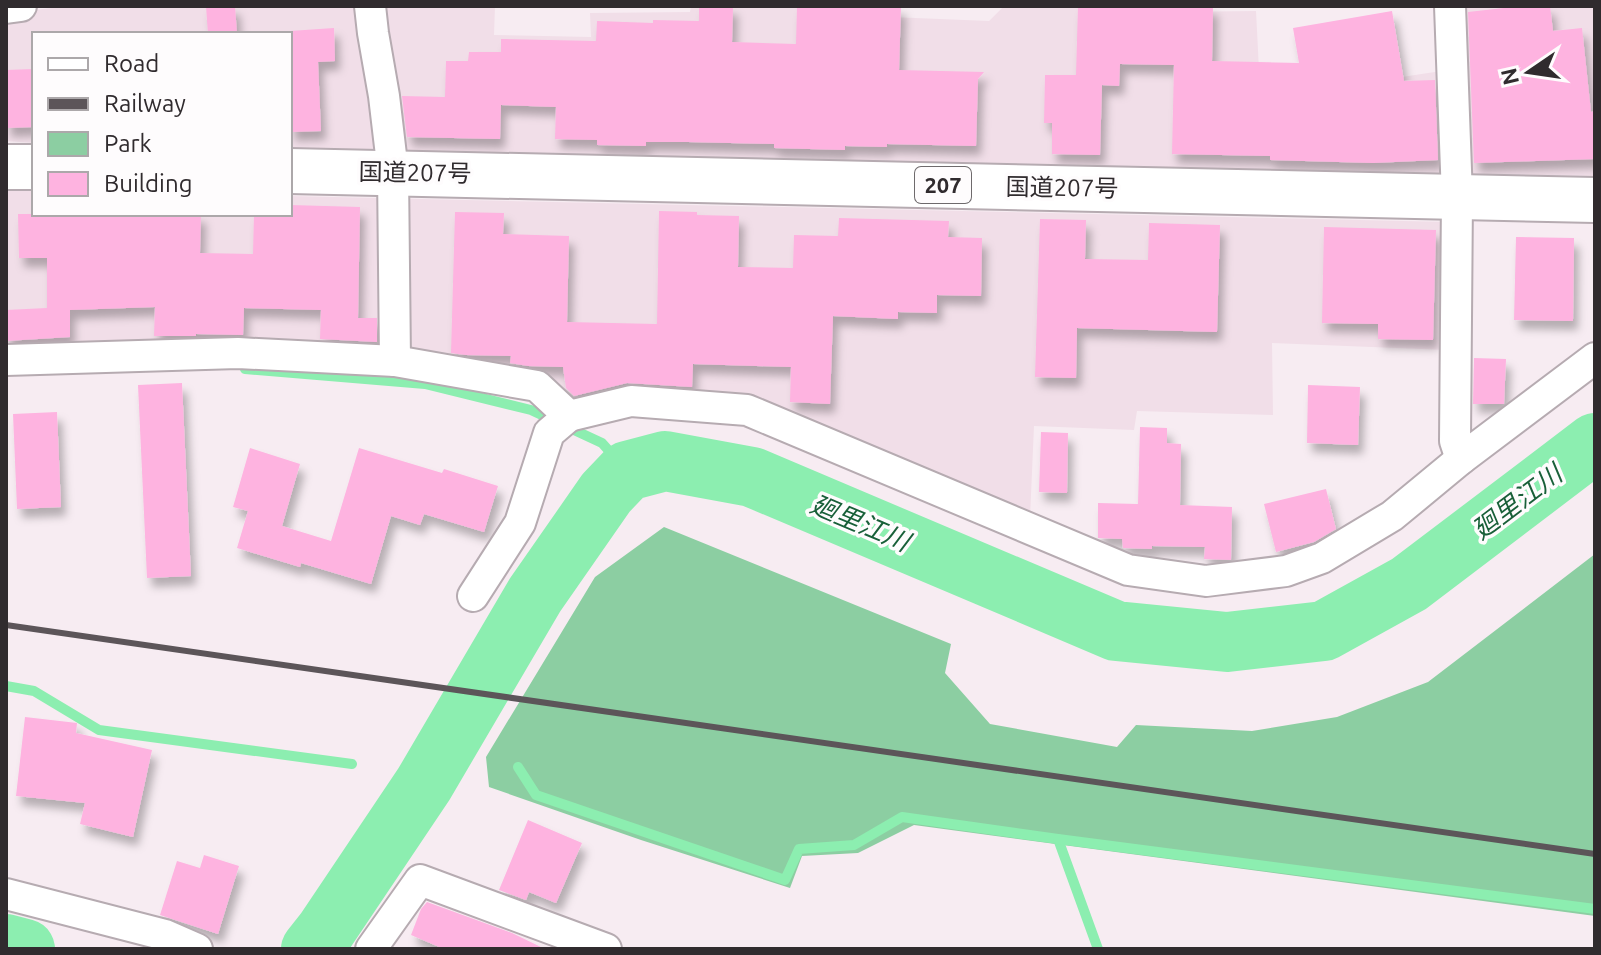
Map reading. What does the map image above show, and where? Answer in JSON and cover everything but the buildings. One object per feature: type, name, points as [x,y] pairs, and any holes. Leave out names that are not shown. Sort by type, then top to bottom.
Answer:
[{"type":"highway","points":[[6,167],[32,167]]},
{"type":"highway","name":"国道207号","points":[[292,171],[1595,200]]},
{"type":"street","points":[[6,8],[21,6]]},
{"type":"street","points":[[370,6],[393,172],[395,361]]},
{"type":"street","points":[[1450,6],[1457,197],[1455,441],[1461,459]]},
{"type":"street","points":[[6,360],[238,353],[395,361],[537,386],[559,424]]},
{"type":"street","points":[[559,424],[631,401],[747,410],[1128,570],[1206,581],[1286,571],[1322,558],[1392,516],[1461,459],[1595,358]]},
{"type":"street","points":[[473,596],[520,523],[559,424]]},
{"type":"street","points":[[371,949],[420,880],[606,949]]},
{"type":"street","points":[[6,894],[165,935],[197,949]]},
{"type":"shaded area","points":[[70,6],[495,6],[494,35],[591,37],[590,13],[690,12],[691,6],[866,6],[866,16],[989,21],[1004,6],[1167,6],[1167,12],[1256,11],[1260,90],[1323,89],[1461,68],[1458,8],[1595,6],[1595,176],[292,152],[292,32],[32,32],[32,143],[6,141],[6,13]]},
{"type":"shaded area","points":[[6,189],[32,190],[32,216],[292,216],[292,196],[1449,222],[1446,350],[1272,343],[1273,415],[1137,411],[1134,430],[1034,426],[1030,518],[749,399],[540,403],[398,373],[236,363],[6,373]]},
{"type":"green space","points":[[664,527],[951,644],[945,673],[990,724],[1117,747],[1136,725],[1252,731],[1337,717],[1428,682],[1595,554],[1595,916],[914,825],[858,853],[802,856],[790,888],[489,787],[486,757],[595,577]]},
{"type":"waterway","points":[[245,369],[425,384],[531,410],[602,443],[627,471]]},
{"type":"waterway","name":"廻里江川","points":[[311,949],[424,784],[535,595],[606,493],[627,471],[665,461],[752,477],[1116,631],[1227,642],[1324,631],[1409,584],[1595,443]]},
{"type":"waterway","points":[[6,686],[34,691],[99,730],[352,764]]},
{"type":"waterway","points":[[518,767],[536,795],[785,880],[799,849],[854,845],[902,817],[1058,839],[1098,949]]},
{"type":"waterway","points":[[1058,839],[1595,909]]},
{"type":"waterway","points":[[6,944],[25,949]]},
{"type":"railway","points":[[6,625],[1595,854]]}]
